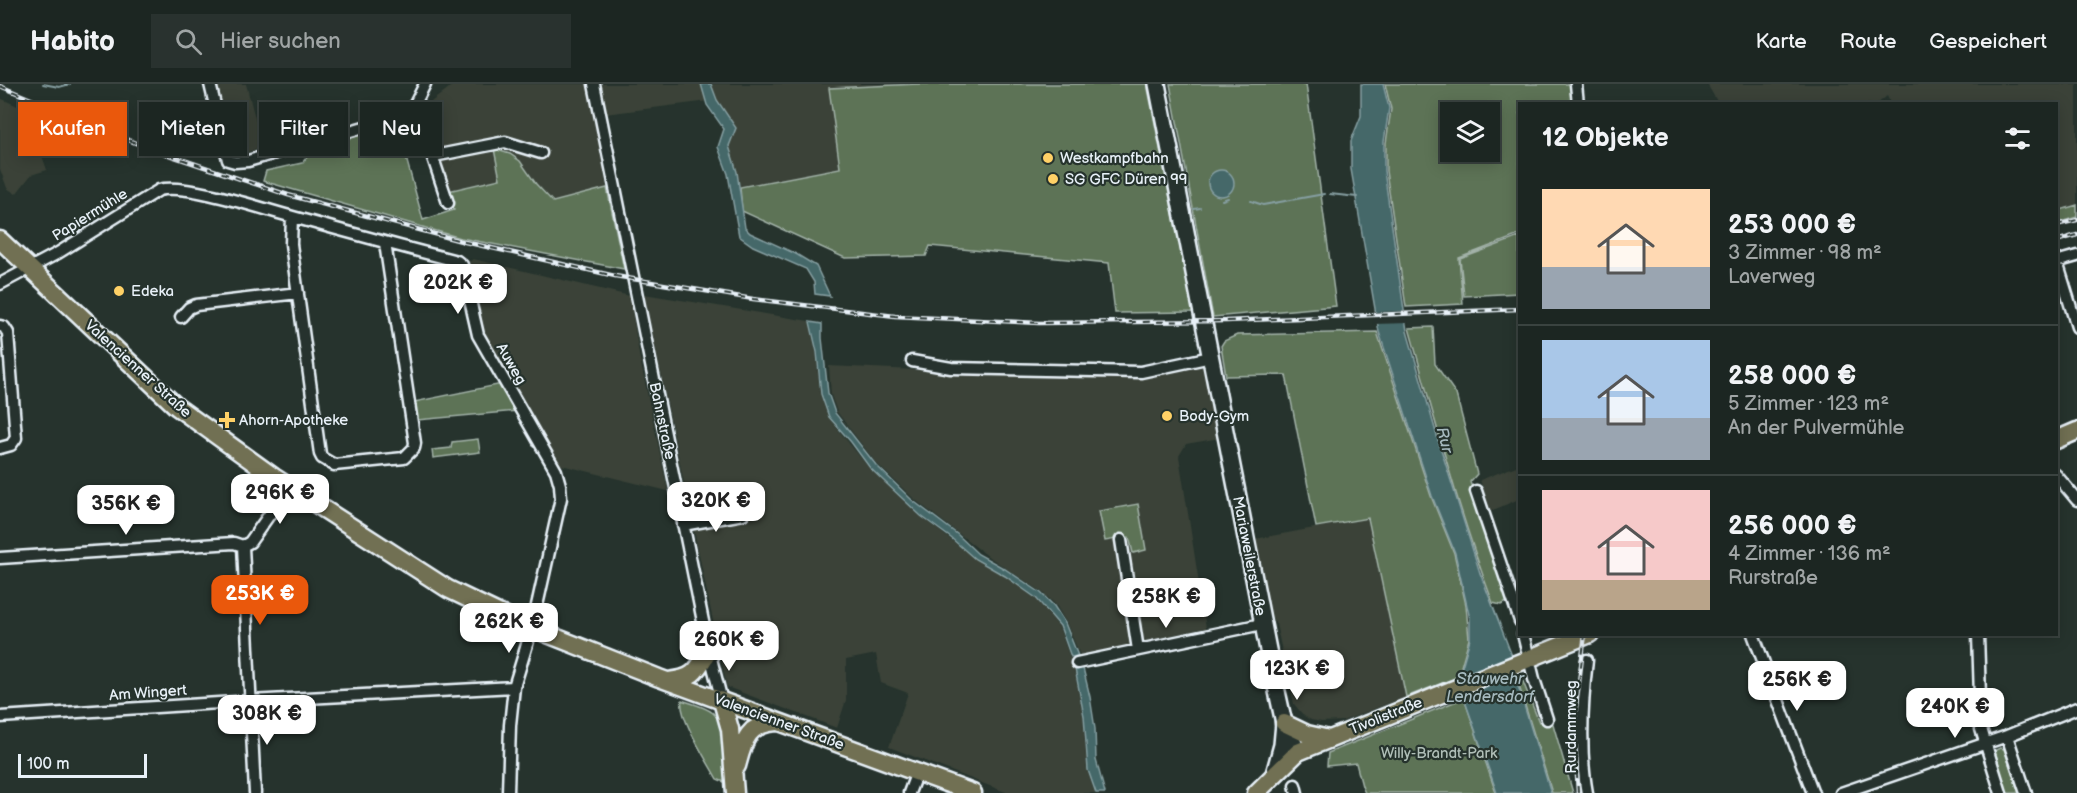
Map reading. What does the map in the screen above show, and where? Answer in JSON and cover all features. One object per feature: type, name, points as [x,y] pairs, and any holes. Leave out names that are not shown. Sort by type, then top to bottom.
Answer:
[{"type":"main road","name":"Mariaweilerstraße","points":[[1158,84],[1262,624],[1284,723],[1298,752]]},
{"type":"main road","name":"Valencienner Straße","points":[[0,240],[177,407],[289,487],[448,589],[532,628],[778,722],[973,793]]},
{"type":"main road","points":[[2058,439],[2077,431]]},
{"type":"main road","name":"Tivolistraße","points":[[1256,793],[1298,752],[1585,636]]},
{"type":"main road","points":[[669,681],[686,679],[696,672],[709,651]]},
{"type":"main road","name":"Bahnstraße","points":[[722,701],[729,722],[735,793]]},
{"type":"main road","points":[[735,774],[744,743],[753,728],[764,723],[778,722]]},
{"type":"main road","points":[[1274,774],[1281,752],[1284,723],[1307,734],[1329,739]]},
{"type":"street","points":[[210,84],[228,160],[235,162],[360,128]]},
{"type":"street","points":[[416,102],[425,84]]},
{"type":"street","name":"Bahnstraße","points":[[594,84],[709,651],[722,701]]},
{"type":"street","points":[[1576,84],[1578,102]]},
{"type":"street","points":[[442,154],[505,142],[541,153]]},
{"type":"street","points":[[434,156],[448,203]]},
{"type":"street","name":"Auweg","points":[[166,188],[178,188],[236,201],[457,261],[462,265],[478,335],[556,471],[560,485],[561,498],[532,628]]},
{"type":"street","name":"Papiermühle","points":[[0,285],[58,253],[159,190],[166,188]]},
{"type":"street","points":[[292,217],[291,244],[322,458],[334,465],[404,458],[414,448],[385,243]]},
{"type":"street","points":[[2058,262],[2077,256]]},
{"type":"street","points":[[2058,265],[2077,327]]},
{"type":"street","points":[[181,317],[189,308],[196,305],[298,293]]},
{"type":"street","points":[[0,326],[4,327],[8,333],[16,438],[11,445],[0,448]]},
{"type":"street","points":[[912,361],[951,368],[1141,372],[1211,357]]},
{"type":"street","points":[[2058,477],[2077,500]]},
{"type":"street","points":[[0,558],[234,543],[243,546],[250,542],[289,487]]},
{"type":"street","points":[[1476,491],[1518,615]]},
{"type":"street","points":[[683,525],[743,514]]},
{"type":"street","points":[[1121,540],[1138,650]]},
{"type":"street","points":[[243,546],[255,793]]},
{"type":"street","points":[[1077,663],[1262,624]]},
{"type":"street","points":[[508,793],[510,724],[514,687],[532,628]]},
{"type":"street","points":[[1523,636],[1527,659],[1547,719]]},
{"type":"street","points":[[1754,636],[1811,792]]},
{"type":"street","points":[[1978,636],[1981,729],[2001,793]]},
{"type":"street","name":"Rurdammweg","points":[[1587,660],[1583,706],[1583,744],[1587,793]]},
{"type":"street","name":"Am Wingert","points":[[0,717],[514,687]]},
{"type":"street","points":[[1841,793],[2007,736],[2077,708]]},
{"type":"street","points":[[2007,736],[2025,793]]},
{"type":"street","points":[[909,793],[917,772]]},
{"type":"shaded area","points":[[214,84],[246,84],[259,133],[259,149],[247,152],[247,102],[218,102]]},
{"type":"shaded area","points":[[454,84],[588,84],[607,188],[553,202],[536,184],[520,161],[495,149],[500,179],[448,191],[438,156],[442,156],[442,102],[431,102]]},
{"type":"shaded area","points":[[599,84],[918,84],[830,88],[840,168],[740,187],[717,100],[605,114]]},
{"type":"shaded area","points":[[1707,84],[2077,84],[2077,205],[2058,211],[2058,102],[1890,102],[1887,96],[1880,102],[1717,102]]},
{"type":"shaded area","points":[[0,98],[18,106],[18,156],[42,156],[47,170],[31,175],[16,194],[7,188],[0,169]]},
{"type":"shaded area","points":[[473,259],[630,296],[639,354],[668,491],[553,463],[482,337],[466,264]]},
{"type":"shaded area","points":[[644,294],[809,321],[816,352],[820,394],[828,417],[869,468],[920,516],[976,559],[1005,576],[1036,599],[1059,627],[1074,669],[1083,716],[1087,770],[1095,793],[1008,793],[889,747],[908,693],[881,683],[876,654],[846,660],[846,700],[837,728],[727,687]]},
{"type":"shaded area","points":[[1207,363],[1220,438],[1186,444],[1179,456],[1206,628],[1080,655],[1056,605],[1042,592],[989,557],[914,499],[876,463],[837,412],[831,395],[829,366],[1137,377]]},
{"type":"shaded area","points":[[1518,465],[1518,499],[1491,511],[1480,480]]},
{"type":"shaded area","points":[[1368,518],[1406,697],[1343,721],[1311,720],[1304,716],[1294,704],[1255,539]]},
{"type":"green space","points":[[918,84],[1147,84],[1193,312],[1115,313],[1109,263],[930,246],[926,256],[845,258],[742,211],[740,187],[840,168],[829,88]]},
{"type":"green space","points":[[1170,84],[1306,84],[1336,306],[1213,317]]},
{"type":"green space","points":[[1385,84],[1570,84],[1571,102],[1518,102],[1518,235],[1459,258],[1463,304],[1406,307],[1386,171],[1386,143],[1391,109]]},
{"type":"green space","points":[[360,135],[360,156],[406,156],[423,220],[454,210],[448,191],[500,179],[494,149],[510,154],[520,161],[536,184],[553,202],[607,188],[624,269],[461,238],[263,181],[266,171],[302,163],[308,156],[348,156],[348,139]]},
{"type":"green space","points":[[2077,205],[2077,217],[2058,223],[2058,211]]},
{"type":"green space","points":[[1518,237],[1518,293],[1464,296],[1460,259]]},
{"type":"green space","points":[[1433,327],[1435,364],[1456,394],[1477,474],[1470,482],[1511,600],[1501,605],[1493,603],[1469,535],[1409,328]]},
{"type":"green space","points":[[1377,332],[1431,496],[1454,553],[1466,605],[1469,639],[1458,677],[1406,697],[1368,518],[1316,527],[1286,375],[1226,376],[1221,346],[1224,341],[1237,335]]},
{"type":"green space","points":[[502,384],[517,411],[417,420],[414,402]]},
{"type":"green space","points":[[478,439],[480,452],[433,458],[432,450],[451,448],[452,442]]},
{"type":"green space","points":[[1138,504],[1146,550],[1133,553],[1129,537],[1105,541],[1099,511]]},
{"type":"green space","points":[[1520,674],[1539,722],[1553,724],[1573,793],[1552,793],[1516,676]]},
{"type":"green space","name":"Willy-Brandt-Park","points":[[1464,698],[1496,793],[1365,793],[1356,763],[1327,766],[1328,753]]},
{"type":"green space","points":[[682,700],[706,709],[717,718],[723,734],[728,780],[724,782],[717,779],[689,728],[682,708]]},
{"type":"green space","points":[[2004,749],[2019,793],[2007,793],[1994,751]]},
{"type":"water","points":[[701,84],[711,84],[717,100],[736,128],[729,146],[737,172],[745,228],[750,233],[816,266],[830,296],[815,294],[814,282],[806,269],[753,246],[739,236],[728,174],[718,147],[724,129],[707,105]]},
{"type":"water","name":"Stauwehr Lendersdorf","points":[[1361,84],[1383,84],[1389,108],[1384,142],[1384,171],[1407,331],[1480,573],[1512,656],[1515,676],[1551,793],[1497,793],[1464,698],[1459,677],[1470,639],[1470,619],[1455,553],[1432,496],[1379,332],[1351,169],[1351,141],[1361,116]]},
{"type":"water","points":[[1221,170],[1230,174],[1234,183],[1230,192],[1221,196],[1212,192],[1208,183],[1212,174]]},
{"type":"water","points":[[810,322],[822,324],[828,393],[835,413],[876,465],[912,500],[957,534],[978,554],[1041,593],[1054,606],[1065,623],[1078,656],[1071,657],[1060,626],[1036,598],[1005,576],[975,559],[921,516],[870,468],[829,417],[821,394],[817,352]]},
{"type":"water","points":[[1083,668],[1095,729],[1096,760],[1105,793],[1096,793],[1088,770],[1084,716],[1075,669]]},
{"type":"pier","points":[[1407,311],[1409,323],[1374,324],[1372,312]]},
{"type":"waterway","points":[[43,84],[59,87],[70,84]]},
{"type":"waterway","points":[[1251,201],[1263,205],[1324,194]]},
{"type":"waterway","points":[[1330,194],[1357,197]]},
{"type":"waterway","points":[[1222,200],[1228,198]]},
{"type":"waterway","points":[[1194,209],[1200,208]]},
{"type":"railway","points":[[0,86],[145,147],[288,195],[465,242],[615,276],[753,299],[895,316],[1039,323],[1226,321],[1518,309]]},
{"type":"railway","points":[[2058,225],[2077,220]]},
{"type":"railway","points":[[2058,240],[2077,235]]},
{"type":"railway","points":[[1578,793],[1574,722],[1585,636]]},
{"type":"place","name":"Westkampfbahn","points":[[1048,158]]},
{"type":"place","name":"SG GFC Düren 99","points":[[1053,179]]},
{"type":"place","name":"Edeka","points":[[119,291]]},
{"type":"place","name":"Body-Gym","points":[[1167,416]]},
{"type":"place","name":"Ahorn-Apotheke","points":[[227,420]]},
{"type":"water label","name":"Rur","points":[[1444,440]]}]
